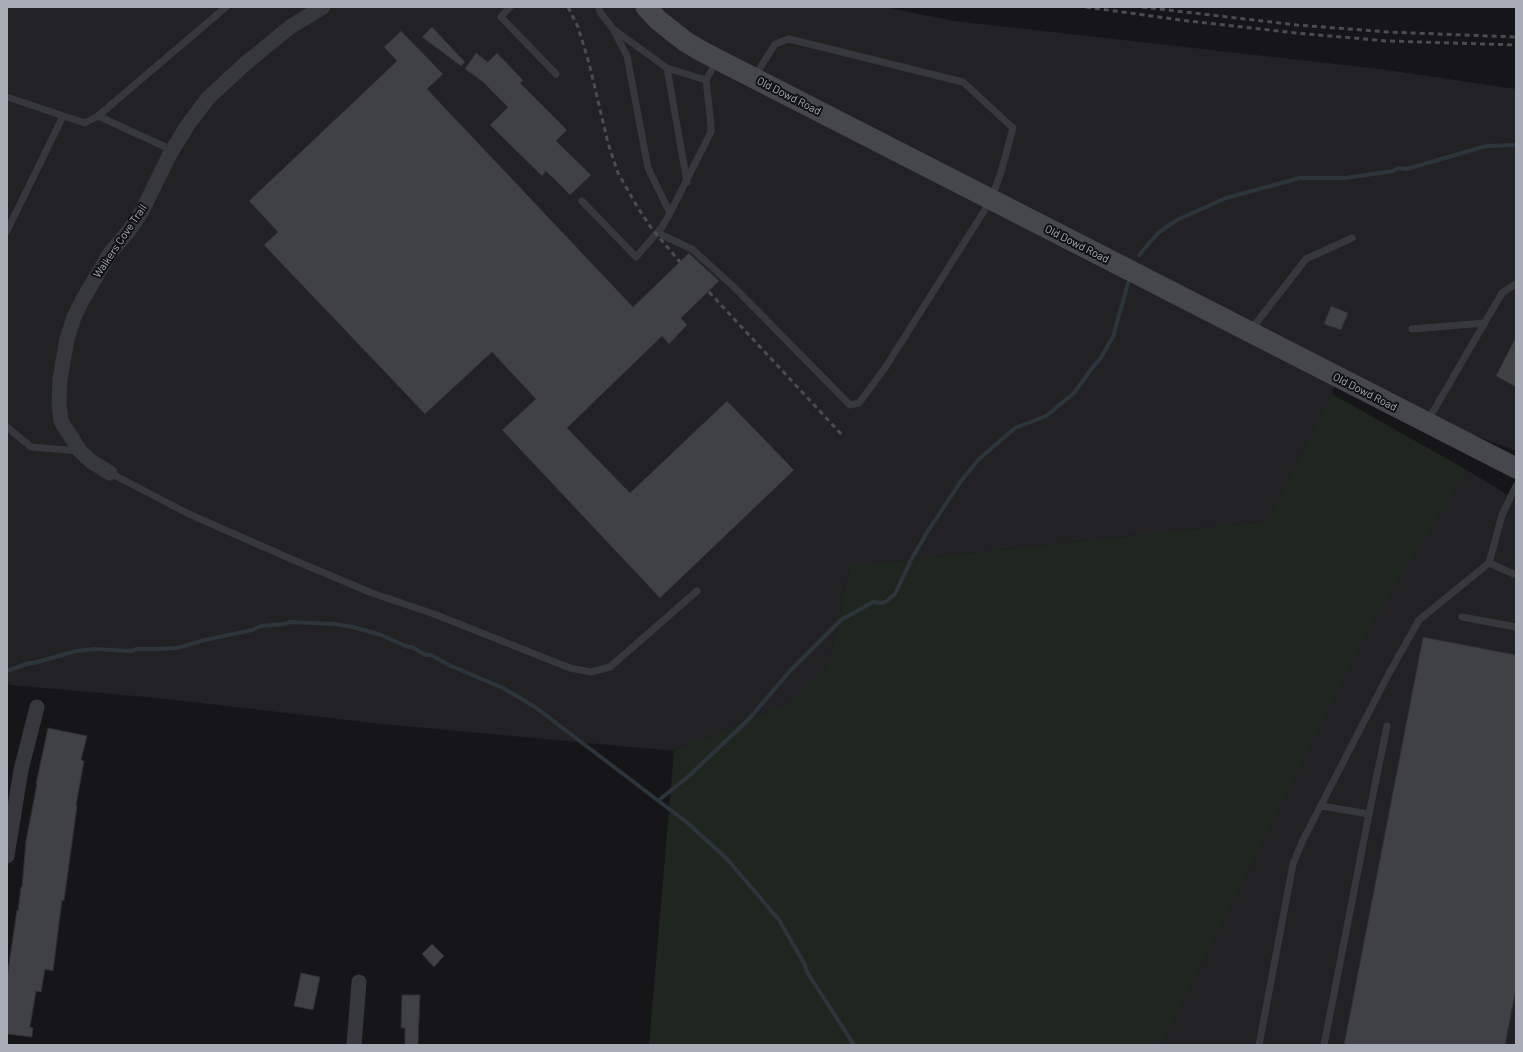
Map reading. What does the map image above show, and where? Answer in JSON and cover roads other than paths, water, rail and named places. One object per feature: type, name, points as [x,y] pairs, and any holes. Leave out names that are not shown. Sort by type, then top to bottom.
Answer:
[{"type":"street","name":"Walkers Cove Trail","points":[[110,473],[92,462],[80,451],[61,421],[59,404],[60,379],[67,339],[83,299],[110,253],[128,232],[142,211],[172,150],[187,126],[208,98],[246,63],[290,27],[323,7]]},
{"type":"street","name":"Old Dowd Road","points":[[646,7],[658,20],[686,42],[718,60],[1426,424],[1516,468]]},
{"type":"street","points":[[7,856],[21,770],[38,707]]},
{"type":"street","points":[[354,1045],[359,982]]},
{"type":"lane","points":[[7,97],[85,123],[98,116],[226,7]]},
{"type":"lane","points":[[510,7],[501,17],[556,74]]},
{"type":"lane","points":[[599,7],[600,12],[613,30],[627,56],[648,168],[670,214]]},
{"type":"lane","points":[[613,30],[667,68],[706,80]]},
{"type":"lane","points":[[659,232],[692,250],[735,288],[850,405],[859,403],[885,368],[991,200],[1001,172],[1013,128],[963,82],[789,39],[775,44],[754,78]]},
{"type":"lane","points":[[582,201],[636,257],[659,232],[670,214],[711,132],[706,80],[718,60]]},
{"type":"lane","points":[[667,68],[687,182]]},
{"type":"lane","points":[[7,231],[63,116]]},
{"type":"lane","points":[[98,116],[172,150]]},
{"type":"lane","points":[[1249,332],[1306,259],[1352,238]]},
{"type":"lane","points":[[1426,424],[1502,293],[1516,284]]},
{"type":"lane","points":[[1412,329],[1484,324]]},
{"type":"lane","points":[[7,427],[31,447],[80,451]]},
{"type":"lane","points":[[110,473],[189,514],[291,559],[372,593],[434,614],[570,668],[591,672],[610,667],[697,591]]},
{"type":"lane","points":[[1259,1045],[1293,864],[1302,842],[1387,677],[1419,620],[1489,563],[1502,515],[1516,486]]},
{"type":"lane","points":[[1489,563],[1516,575]]},
{"type":"lane","points":[[1462,617],[1516,628]]},
{"type":"lane","points":[[1324,1045],[1387,726]]},
{"type":"lane","points":[[1321,806],[1369,814]]},
{"type":"waterway","points":[[1139,255],[1158,233],[1177,220],[1226,198],[1300,178],[1345,178],[1393,171],[1398,168],[1407,169],[1486,146],[1516,145]]},
{"type":"waterway","points":[[659,800],[690,775],[750,718],[789,672],[841,620],[873,602],[882,603],[887,601],[895,594],[912,558],[928,531],[961,481],[979,459],[1015,428],[1046,416],[1074,393],[1100,359],[1113,337],[1128,283]]},
{"type":"waterway","points":[[7,671],[29,663],[34,663],[76,651],[94,649],[131,651],[136,649],[177,648],[205,640],[252,630],[261,626],[284,624],[289,622],[335,624],[353,627],[381,635],[408,647],[412,647],[426,655],[431,655],[449,665],[503,688],[535,707],[689,824],[728,860],[779,920],[805,965],[807,972],[854,1045]]},
{"type":"railway","points":[[568,7],[578,27],[589,63],[608,143],[618,173],[652,229],[680,262]]},
{"type":"railway","points":[[1086,7],[1188,21],[1296,33],[1387,41],[1516,45]]},
{"type":"railway","points":[[1142,7],[1297,25],[1388,32],[1516,37]]},
{"type":"railway","points":[[709,292],[843,436]]}]
